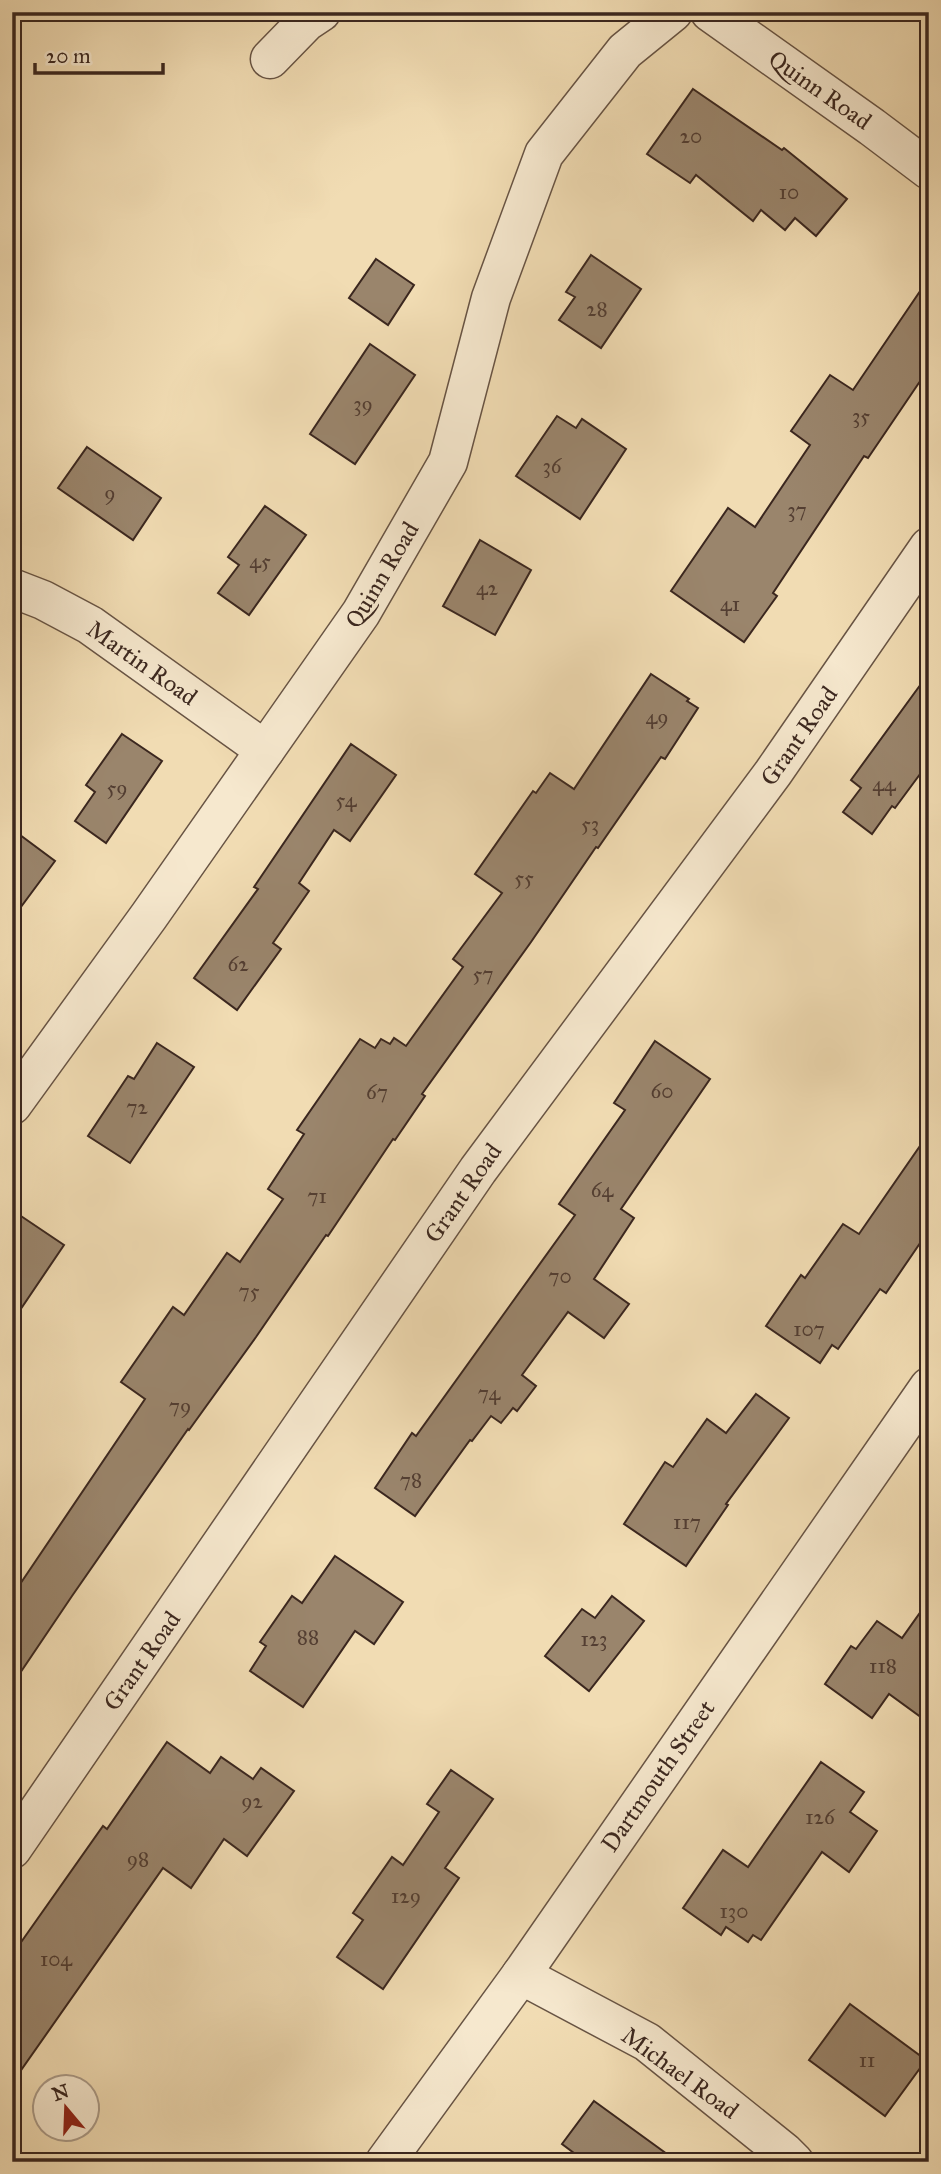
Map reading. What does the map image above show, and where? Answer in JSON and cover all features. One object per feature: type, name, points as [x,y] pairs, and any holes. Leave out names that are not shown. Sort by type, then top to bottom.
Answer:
[{"type":"street","points":[[270,59],[306,22],[321,12]]},
{"type":"street","name":"Quinn Road","points":[[12,1105],[149,916],[361,614],[448,462],[491,298],[544,154],[625,51],[673,12]]},
{"type":"street","name":"Quinn Road","points":[[709,12],[929,170]]},
{"type":"street","name":"Grant Road","points":[[12,1849],[478,1170],[773,774],[929,547]]},
{"type":"street","name":"Martin Road","points":[[12,588],[43,600],[90,625],[265,750]]},
{"type":"street","name":"Dartmouth Street","points":[[385,2162],[521,1975],[929,1387]]},
{"type":"street","name":"Michael Road","points":[[521,1975],[647,2042],[794,2162]]},
{"type":"building","points":[[693,89],[782,150],[784,148],[847,199],[816,236],[795,218],[785,230],[761,210],[753,221],[696,175],[690,183],[647,154]]},
{"type":"building","points":[[591,255],[641,289],[601,348],[559,320],[575,297],[566,292]]},
{"type":"building","points":[[376,259],[414,285],[388,325],[349,298]]},
{"type":"building","points":[[929,278],[929,368],[868,458],[864,456],[773,593],[777,596],[744,642],[671,591],[728,508],[755,527],[810,445],[791,431],[830,375],[853,390]]},
{"type":"building","points":[[370,344],[415,375],[355,464],[310,434]]},
{"type":"building","points":[[557,416],[576,428],[582,419],[626,449],[580,519],[516,476]]},
{"type":"building","points":[[87,447],[161,498],[133,540],[58,488]]},
{"type":"building","points":[[265,506],[306,535],[249,615],[218,593],[239,565],[228,557]]},
{"type":"building","points":[[480,540],[531,570],[495,635],[443,606]]},
{"type":"building","points":[[929,673],[929,762],[872,834],[843,812],[861,788],[851,780]]},
{"type":"building","points":[[651,674],[698,708],[665,759],[661,757],[422,1094],[425,1096],[395,1140],[393,1139],[328,1236],[326,1235],[188,1429],[12,1685],[12,1596],[145,1399],[121,1382],[173,1307],[184,1315],[227,1253],[240,1262],[283,1199],[268,1189],[304,1134],[297,1130],[360,1039],[375,1048],[381,1039],[390,1044],[394,1038],[406,1046],[463,967],[453,959],[502,893],[475,874],[533,791],[536,793],[550,773],[574,789]]},
{"type":"building","points":[[122,734],[162,761],[106,843],[75,821],[95,792],[86,785]]},
{"type":"building","points":[[351,744],[396,775],[350,841],[334,830],[299,883],[309,891],[273,943],[281,949],[237,1010],[194,978],[258,889],[254,887]]},
{"type":"building","points":[[12,829],[55,861],[12,919]]},
{"type":"building","points":[[655,1041],[710,1079],[621,1209],[634,1218],[594,1279],[629,1304],[604,1338],[568,1312],[522,1375],[536,1386],[517,1411],[513,1408],[501,1423],[491,1416],[472,1441],[470,1440],[415,1516],[375,1488],[412,1433],[416,1436],[575,1215],[559,1204],[625,1110],[614,1103]]},
{"type":"building","points":[[157,1043],[194,1067],[130,1163],[88,1136],[128,1076],[134,1079]]},
{"type":"building","points":[[929,1133],[929,1230],[886,1293],[880,1289],[838,1349],[832,1345],[820,1363],[766,1326],[801,1275],[805,1278],[843,1224],[859,1234]]},
{"type":"building","points":[[12,1210],[64,1245],[12,1322]]},
{"type":"building","points":[[756,1394],[789,1418],[726,1504],[728,1505],[686,1566],[624,1524],[665,1462],[673,1467],[707,1419],[726,1433]]},
{"type":"building","points":[[335,1556],[403,1602],[374,1644],[355,1631],[303,1707],[250,1671],[266,1646],[260,1642],[292,1596],[302,1603]]},
{"type":"building","points":[[612,1596],[644,1621],[589,1691],[545,1656],[582,1609],[595,1618]]},
{"type":"building","points":[[929,1600],[929,1723],[889,1694],[872,1718],[825,1684],[851,1646],[856,1649],[877,1621],[902,1638]]},
{"type":"building","points":[[167,1742],[210,1773],[221,1757],[253,1779],[261,1768],[294,1791],[247,1856],[224,1839],[191,1888],[163,1868],[12,2083],[12,1955],[103,1826],[107,1829]]},
{"type":"building","points":[[821,1762],[864,1792],[850,1812],[877,1831],[849,1872],[822,1852],[761,1940],[753,1935],[748,1942],[726,1927],[721,1935],[683,1908],[723,1850],[748,1867]]},
{"type":"building","points":[[451,1770],[493,1799],[445,1868],[459,1878],[383,1989],[337,1957],[363,1920],[353,1913],[392,1857],[403,1865],[439,1812],[427,1804]]},
{"type":"building","points":[[850,2004],[926,2060],[885,2116],[809,2060]]},
{"type":"building","points":[[594,2101],[678,2162],[586,2162],[562,2144]]}]
